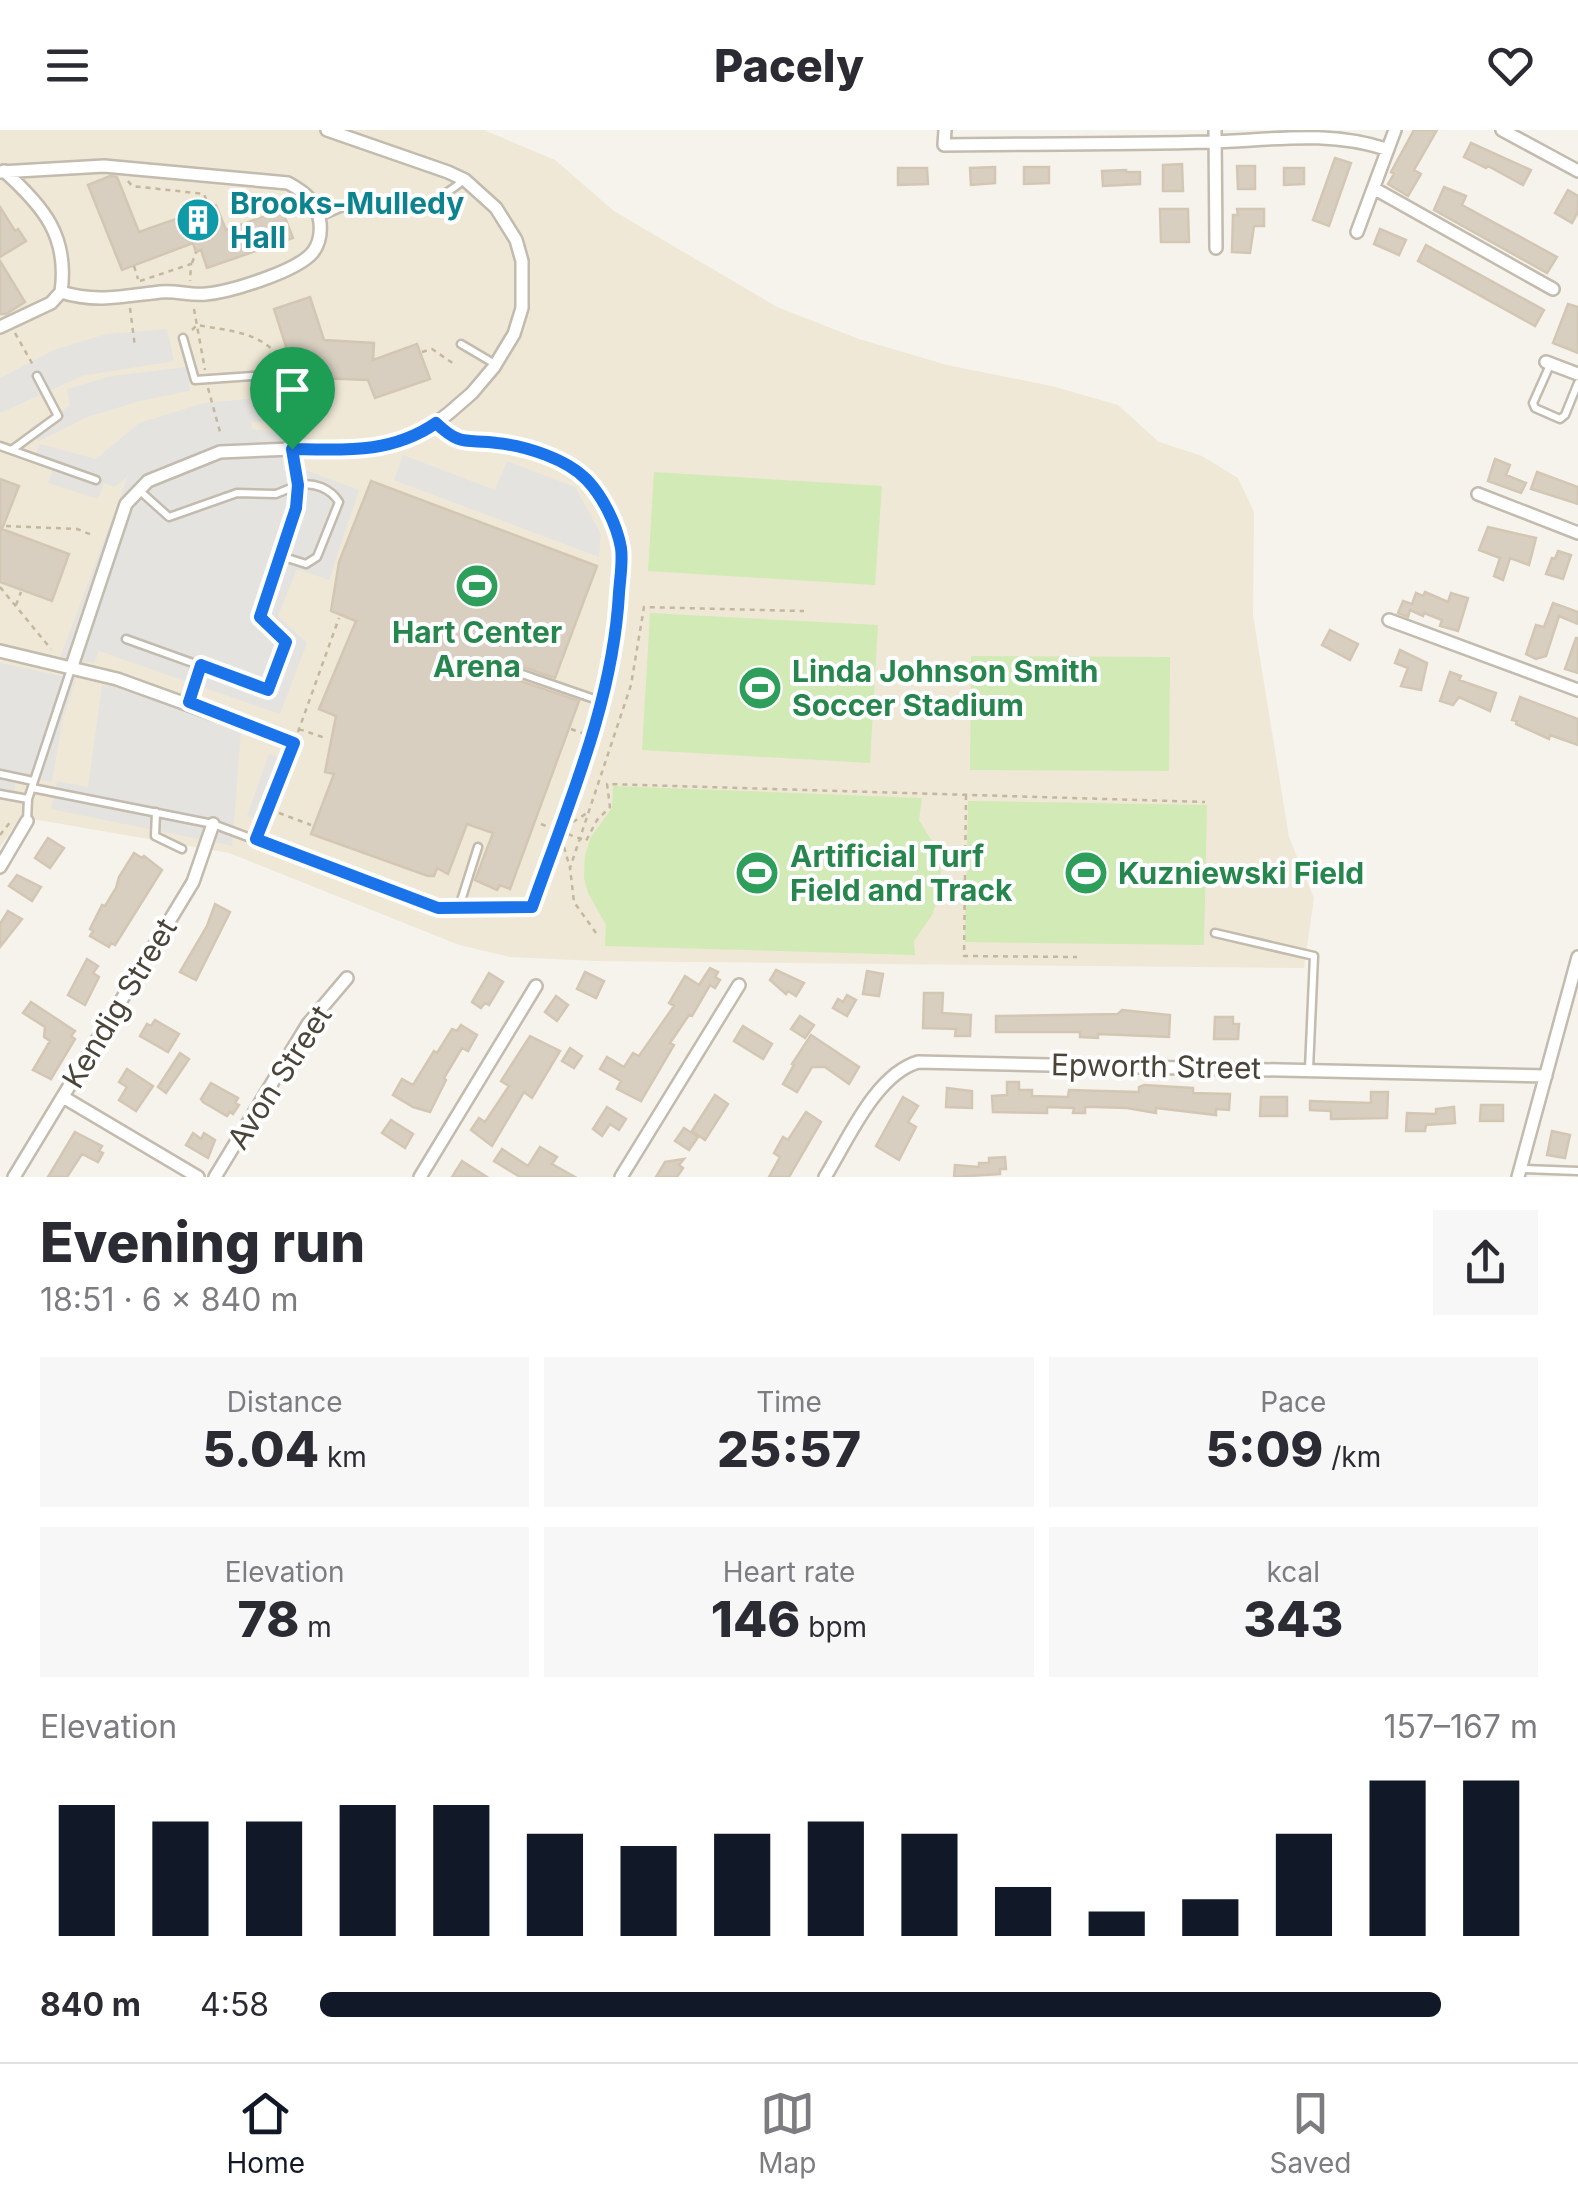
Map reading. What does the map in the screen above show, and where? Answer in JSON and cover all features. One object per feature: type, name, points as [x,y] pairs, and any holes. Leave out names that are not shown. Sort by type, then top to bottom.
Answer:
[{"type":"street","points":[[72,666],[126,504],[148,481],[220,452],[374,449],[401,442],[436,423],[472,393],[514,334],[522,308],[522,262],[507,223],[496,208],[465,180],[326,130]]},
{"type":"street","points":[[945,130],[944,146],[1326,136],[1354,138],[1386,149]]},
{"type":"street","points":[[1357,232],[1394,130]]},
{"type":"street","points":[[1502,130],[1578,171]]},
{"type":"street","points":[[1215,136],[1216,248]]},
{"type":"street","points":[[2,172],[104,166],[288,183],[304,192],[320,217],[317,244],[301,262],[232,288],[209,294],[160,292],[87,300],[61,292]]},
{"type":"street","points":[[0,328],[51,303],[61,292],[64,272],[62,249],[49,220],[32,197],[2,172]]},
{"type":"street","points":[[1374,189],[1552,289]]},
{"type":"street","points":[[1548,363],[1578,374]]},
{"type":"street","points":[[1478,494],[1578,533]]},
{"type":"street","points":[[1389,620],[1578,690]]},
{"type":"street","points":[[0,651],[72,666],[189,702],[294,743]]},
{"type":"street","points":[[0,866],[27,821]]},
{"type":"street","name":"Kendig Street","points":[[14,1177],[193,882],[213,824]]},
{"type":"street","points":[[1519,1173],[1578,957]]},
{"type":"street","name":"Avon Street","points":[[215,1177],[308,1024],[347,978]]},
{"type":"street","points":[[622,1177],[739,984]]},
{"type":"street","points":[[420,1177],[536,986]]},
{"type":"street","name":"Epworth Street","points":[[825,1177],[881,1087],[903,1067],[918,1062],[1546,1076]]},
{"type":"street","points":[[62,1097],[198,1177]]},
{"type":"lane","points":[[320,217],[347,205],[369,201],[395,207],[428,204],[465,180]]},
{"type":"lane","points":[[126,639],[268,690],[286,642],[260,617],[296,508],[298,485],[285,387],[266,375],[195,380],[184,338]]},
{"type":"lane","points":[[462,344],[496,364]]},
{"type":"lane","points":[[1548,363],[1534,408],[1560,418],[1565,415],[1578,383]]},
{"type":"lane","points":[[12,450],[58,416],[38,375]]},
{"type":"lane","points":[[0,774],[32,785],[213,824],[438,908],[532,907],[603,702],[618,616],[622,552],[616,528],[586,479],[556,459],[498,443],[464,443],[451,438],[436,423]]},
{"type":"lane","points":[[0,446],[96,480]]},
{"type":"lane","points":[[140,490],[169,517],[236,494],[276,494],[310,483],[333,492],[338,502],[317,557],[306,564],[280,556]]},
{"type":"lane","points":[[189,702],[201,665]]},
{"type":"lane","points":[[27,821],[28,798],[72,666]]},
{"type":"lane","points":[[502,667],[603,702]]},
{"type":"lane","points":[[256,839],[294,743]]},
{"type":"lane","points":[[0,794],[28,798]]},
{"type":"lane","points":[[156,812],[155,836],[182,850]]},
{"type":"lane","points":[[459,908],[478,846]]},
{"type":"lane","points":[[1216,933],[1314,956],[1309,1068]]},
{"type":"lane","points":[[1519,1173],[1578,1171]]},
{"type":"path","points":[[121,170],[132,186],[204,194],[209,207]]},
{"type":"path","points":[[126,284],[191,264],[196,260],[196,252]]},
{"type":"path","points":[[191,264],[191,294],[204,363]]},
{"type":"path","points":[[134,266],[139,281]]},
{"type":"path","points":[[129,300],[135,346]]},
{"type":"path","points":[[184,338],[197,326]]},
{"type":"path","points":[[197,326],[266,341],[281,358]]},
{"type":"path","points":[[14,330],[38,375]]},
{"type":"path","points":[[422,352],[432,349],[454,364]]},
{"type":"path","points":[[209,394],[220,432]]},
{"type":"path","points":[[6,526],[77,529],[92,534]]},
{"type":"path","points":[[0,588],[51,649]]},
{"type":"path","points":[[16,606],[22,592]]},
{"type":"path","points":[[570,868],[631,685],[644,607],[804,612]]},
{"type":"path","points":[[294,743],[339,618]]},
{"type":"path","points":[[299,728],[325,738]]},
{"type":"path","points":[[571,729],[583,733]]},
{"type":"path","points":[[598,739],[612,744]]},
{"type":"path","points":[[559,831],[586,842],[597,820],[610,806],[607,784],[1205,802]]},
{"type":"path","points":[[966,794],[964,956],[1077,957]]},
{"type":"path","points":[[278,812],[311,825]]},
{"type":"path","points":[[559,831],[570,868],[574,902],[596,933]]},
{"type":"shaded area","points":[[0,130],[484,130],[555,160],[614,211],[777,307],[859,339],[947,365],[1052,386],[1118,405],[1159,442],[1202,456],[1238,478],[1254,512],[1253,615],[1289,837],[1314,898],[1304,968],[510,957],[459,945],[229,853],[21,817],[0,847]]},
{"type":"shaded area","points":[[167,329],[174,361],[82,376],[0,413],[0,378],[54,350],[106,334]]},
{"type":"shaded area","points":[[187,367],[190,391],[87,417],[39,441],[30,428],[70,406],[67,389],[112,376]]},
{"type":"shaded area","points":[[280,396],[283,420],[251,422],[252,429],[283,433],[283,470],[305,470],[359,490],[329,580],[297,569],[278,616],[307,643],[280,714],[99,651],[94,663],[60,658],[128,476],[115,487],[104,483],[98,499],[48,483],[52,472],[36,454],[40,444],[96,459],[139,423],[204,403]]},
{"type":"shaded area","points":[[403,455],[495,490],[507,461],[575,487],[601,534],[599,557],[394,480]]},
{"type":"shaded area","points":[[0,663],[76,679],[62,723],[52,782],[17,776],[14,792],[0,790]]},
{"type":"shaded area","points":[[102,685],[129,689],[241,730],[232,846],[51,809],[57,781],[88,787]]},
{"type":"shaded area","points":[[269,754],[281,758],[259,820],[247,816]]},
{"type":"green space","points":[[654,472],[882,486],[875,585],[648,571]]},
{"type":"green space","name":"Linda Johnson Smith Soccer Stadium","points":[[650,613],[878,625],[870,763],[642,750]]},
{"type":"green space","points":[[971,656],[1170,657],[1169,771],[970,770]]},
{"type":"green space","points":[[613,786],[922,798],[919,820],[939,853],[941,876],[932,915],[914,941],[915,955],[605,946],[606,925],[584,878],[585,855],[591,837],[612,808]]},
{"type":"green space","name":"Kuzniewski Field","points":[[968,801],[1207,805],[1204,945],[965,942]]},
{"type":"building","points":[[1414,130],[1437,130],[1414,170],[1421,174],[1408,196],[1388,184]]},
{"type":"building","points":[[1471,143],[1531,170],[1523,185],[1464,157]]},
{"type":"building","points":[[1335,158],[1351,163],[1329,226],[1313,220]]},
{"type":"building","points":[[1182,164],[1183,191],[1163,191],[1163,165]]},
{"type":"building","points":[[1237,166],[1255,166],[1255,189],[1238,189]]},
{"type":"building","points":[[995,167],[995,183],[971,185],[970,168]]},
{"type":"building","points":[[1024,167],[1049,167],[1049,183],[1024,184]]},
{"type":"building","points":[[898,168],[927,168],[928,184],[898,185]]},
{"type":"building","points":[[1284,168],[1304,168],[1304,184],[1284,185]]},
{"type":"building","points":[[1102,171],[1140,172],[1140,184],[1103,186]]},
{"type":"building","name":"Brooks-Mulledy Hall","points":[[117,177],[139,232],[216,205],[226,230],[282,210],[293,238],[207,268],[201,250],[196,252],[193,243],[122,270],[88,185]]},
{"type":"building","points":[[1444,187],[1466,196],[1462,205],[1557,257],[1547,273],[1434,210]]},
{"type":"building","points":[[1568,190],[1578,196],[1578,212],[1572,223],[1555,213]]},
{"type":"building","points":[[0,207],[26,241],[0,257]]},
{"type":"building","points":[[1160,209],[1188,209],[1189,242],[1161,242]]},
{"type":"building","points":[[1237,209],[1264,209],[1264,226],[1254,226],[1250,253],[1232,252],[1233,215],[1238,215]]},
{"type":"building","points":[[1380,229],[1406,240],[1399,255],[1374,244]]},
{"type":"building","points":[[1426,245],[1544,310],[1535,326],[1418,261]]},
{"type":"building","points":[[0,261],[25,302],[6,314],[0,314]]},
{"type":"building","points":[[310,297],[324,340],[374,343],[373,360],[417,344],[430,379],[375,398],[368,380],[317,378],[300,362],[292,365],[274,309]]},
{"type":"building","points":[[1568,304],[1578,307],[1578,353],[1553,343]]},
{"type":"building","points":[[1495,459],[1510,465],[1506,475],[1526,483],[1521,493],[1488,481]]},
{"type":"building","points":[[1537,472],[1578,487],[1578,504],[1531,489]]},
{"type":"building","points":[[0,479],[19,486],[2,529],[69,554],[52,601],[0,582]]},
{"type":"building","points":[[371,481],[597,566],[555,678],[503,660],[495,666],[500,674],[579,701],[510,889],[500,885],[497,890],[475,880],[493,833],[467,824],[448,874],[437,868],[434,876],[311,834],[334,774],[325,772],[336,716],[319,709],[356,621],[331,611],[339,562]]},
{"type":"building","points":[[1488,527],[1536,538],[1529,565],[1510,558],[1503,580],[1494,576],[1500,558],[1479,550]]},
{"type":"building","points":[[1558,551],[1571,555],[1563,579],[1546,574]]},
{"type":"building","points":[[1425,592],[1448,602],[1451,593],[1468,598],[1458,631],[1440,626],[1442,620],[1424,613],[1423,616],[1410,610],[1408,617],[1398,613],[1403,601],[1412,604],[1416,593],[1423,596]]},
{"type":"building","points":[[1553,603],[1578,612],[1578,624],[1559,616],[1546,656],[1536,659],[1526,654],[1536,625],[1544,627]]},
{"type":"building","points":[[1330,630],[1358,644],[1350,660],[1322,645]]},
{"type":"building","points":[[1578,638],[1578,673],[1565,669]]},
{"type":"building","points":[[1400,650],[1427,663],[1421,690],[1401,686],[1408,668],[1395,663]]},
{"type":"building","points":[[1450,672],[1461,676],[1459,680],[1496,693],[1490,711],[1459,697],[1453,705],[1440,701]]},
{"type":"building","points":[[1520,697],[1578,719],[1578,745],[1550,735],[1549,739],[1516,724],[1512,720]]},
{"type":"building","points":[[48,838],[64,848],[50,868],[35,858]]},
{"type":"building","points":[[134,853],[162,870],[115,945],[111,943],[109,947],[90,936],[90,929]]},
{"type":"building","points":[[17,875],[41,887],[32,901],[9,886]]},
{"type":"building","points":[[215,904],[230,912],[196,980],[180,972]]},
{"type":"building","points":[[8,911],[22,919],[0,947],[0,924]]},
{"type":"building","points":[[87,959],[98,966],[93,973],[99,977],[85,1005],[68,995]]},
{"type":"building","points":[[710,968],[718,972],[715,977],[720,980],[715,988],[710,985],[670,1043],[674,1045],[641,1101],[617,1089],[621,1081],[600,1069],[607,1057],[624,1067],[633,1053],[639,1056],[674,1006],[669,1003],[685,976],[699,985]]},
{"type":"building","points":[[776,970],[804,983],[796,996],[788,991],[786,994],[770,980]]},
{"type":"building","points":[[867,971],[883,974],[879,996],[863,994]]},
{"type":"building","points":[[585,972],[604,981],[596,998],[577,989]]},
{"type":"building","points":[[489,973],[503,982],[489,1005],[485,1003],[481,1008],[472,1002]]},
{"type":"building","points":[[924,993],[943,993],[942,1013],[971,1015],[970,1036],[955,1036],[956,1029],[923,1028]]},
{"type":"building","points":[[847,995],[856,1000],[847,1016],[833,1008],[838,999],[843,1002]]},
{"type":"building","points":[[556,996],[568,1005],[557,1021],[545,1012]]},
{"type":"building","points":[[31,1002],[75,1031],[71,1036],[75,1039],[51,1079],[33,1070],[50,1041],[44,1037],[45,1027],[23,1013]]},
{"type":"building","points":[[1122,1010],[1170,1015],[1169,1037],[1098,1034],[1098,1038],[1080,1037],[1080,1032],[996,1032],[996,1016],[1118,1014]]},
{"type":"building","points":[[800,1016],[814,1025],[805,1038],[791,1029]]},
{"type":"building","points":[[1215,1017],[1233,1017],[1233,1024],[1239,1024],[1238,1039],[1214,1039]]},
{"type":"building","points":[[155,1020],[179,1034],[168,1052],[140,1036],[147,1024],[151,1026]]},
{"type":"building","points":[[461,1025],[477,1035],[468,1051],[462,1048],[430,1112],[393,1095],[402,1079],[413,1085],[434,1051],[437,1053],[452,1029],[457,1031]]},
{"type":"building","points":[[743,1026],[772,1044],[763,1059],[734,1041]]},
{"type":"building","points":[[811,1035],[859,1067],[849,1084],[825,1067],[812,1067],[797,1092],[783,1084]]},
{"type":"building","points":[[530,1036],[560,1051],[532,1098],[524,1092],[492,1146],[471,1130],[479,1118],[485,1122],[509,1086],[501,1081]]},
{"type":"building","points":[[570,1048],[582,1056],[574,1068],[562,1061]]},
{"type":"building","points":[[180,1053],[189,1059],[166,1093],[158,1087]]},
{"type":"building","points":[[127,1069],[153,1086],[136,1111],[119,1100],[127,1087],[119,1082]]},
{"type":"building","points":[[1007,1082],[1019,1082],[1019,1090],[1032,1090],[1032,1096],[1068,1097],[1069,1090],[1139,1092],[1144,1085],[1193,1088],[1193,1093],[1230,1094],[1229,1110],[1216,1109],[1216,1115],[1156,1108],[1156,1113],[1094,1107],[1085,1107],[1085,1113],[1073,1113],[1074,1108],[1047,1107],[1047,1113],[993,1112],[992,1096],[1007,1095]]},
{"type":"building","points":[[211,1083],[238,1098],[235,1103],[239,1105],[233,1114],[227,1116],[203,1102],[201,1099]]},
{"type":"building","points":[[947,1088],[972,1091],[972,1108],[946,1107]]},
{"type":"building","points":[[1371,1092],[1388,1092],[1387,1118],[1331,1119],[1331,1111],[1310,1110],[1310,1101],[1371,1103]]},
{"type":"building","points":[[715,1095],[728,1104],[705,1140],[692,1131]]},
{"type":"building","points":[[903,1097],[918,1106],[908,1122],[916,1127],[899,1160],[876,1146]]},
{"type":"building","points":[[1261,1097],[1287,1097],[1287,1116],[1260,1116]]},
{"type":"building","points":[[1481,1105],[1503,1105],[1503,1121],[1480,1121]]},
{"type":"building","points":[[607,1107],[626,1119],[619,1130],[610,1124],[602,1136],[593,1129]]},
{"type":"building","points":[[1454,1107],[1455,1123],[1426,1125],[1425,1131],[1406,1131],[1407,1113],[1436,1114],[1436,1109]]},
{"type":"building","points":[[806,1112],[821,1122],[789,1177],[769,1177],[780,1157],[774,1153],[783,1137],[788,1140]]},
{"type":"building","points":[[391,1120],[413,1134],[405,1148],[382,1133]]},
{"type":"building","points":[[684,1128],[698,1137],[689,1150],[675,1141]]},
{"type":"building","points":[[1552,1131],[1570,1135],[1565,1158],[1547,1155]]},
{"type":"building","points":[[75,1132],[102,1146],[98,1162],[82,1154],[67,1177],[48,1177]]},
{"type":"building","points":[[193,1133],[201,1139],[204,1133],[215,1140],[208,1158],[186,1145]]},
{"type":"building","points":[[540,1147],[557,1157],[552,1164],[575,1177],[520,1177],[494,1161],[502,1149],[528,1166]]},
{"type":"building","points":[[1005,1157],[1006,1169],[1000,1169],[1000,1174],[954,1177],[955,1165],[979,1167],[979,1163],[989,1163],[989,1158]]},
{"type":"building","points":[[684,1159],[677,1177],[656,1177],[665,1162]]},
{"type":"building","points":[[462,1161],[487,1177],[452,1177]]},
{"type":"place","name":"Brooks-Mulledy Hall","points":[[198,220]]},
{"type":"place","name":"Hart Center Arena","points":[[477,586]]},
{"type":"place","name":"Linda Johnson Smith Soccer Stadium","points":[[760,688]]},
{"type":"place","name":"Artificial Turf Field and Track","points":[[757,873]]},
{"type":"place","name":"Kuzniewski Field","points":[[1086,873]]},
{"type":"route","points":[[436,423],[451,438],[464,443],[498,443],[556,459],[586,479],[616,528],[622,552],[618,616],[601,712],[532,907],[438,908],[256,839],[294,743],[189,702],[201,665],[268,690],[286,642],[260,617],[296,508],[298,485],[292,449],[374,449],[401,442],[436,423]]}]
